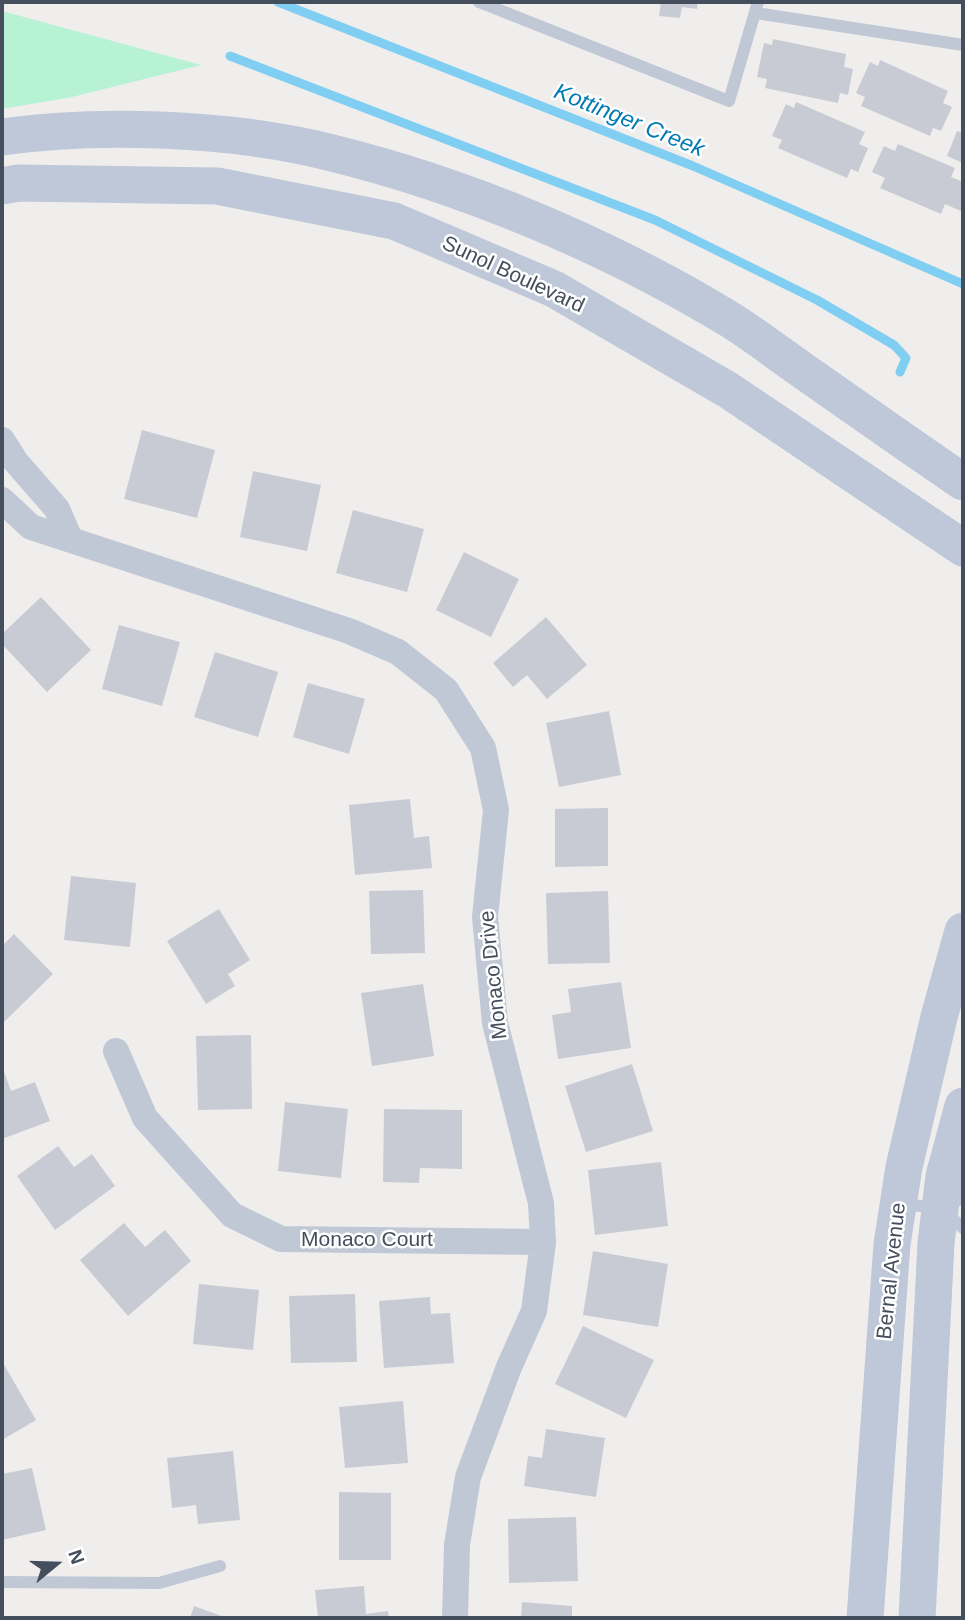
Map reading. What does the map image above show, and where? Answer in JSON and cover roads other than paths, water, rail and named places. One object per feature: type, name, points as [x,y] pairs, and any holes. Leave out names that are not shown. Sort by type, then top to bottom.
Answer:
[{"type":"main road","points":[[2,137],[126,130],[234,135],[328,152],[422,180],[514,213],[596,249],[713,310],[963,482]]},
{"type":"main road","name":"Sunol Boulevard","points":[[2,186],[18,183],[217,186],[394,221],[554,289],[727,390],[963,548]]},
{"type":"main road","points":[[918,452],[963,471]]},
{"type":"main road","name":"Bernal Avenue","points":[[865,1618],[892,1244],[904,1167],[939,1017],[963,931]]},
{"type":"main road","name":"Bernal Avenue","points":[[917,1618],[930,1348],[956,1212],[944,1176],[963,1106]]},
{"type":"street","points":[[2,440],[16,462],[57,509],[70,540]]},
{"type":"street","name":"Monaco Drive","points":[[2,500],[31,527],[349,631],[398,652],[446,690],[483,748],[496,810],[485,918],[495,1023],[541,1203],[543,1242],[534,1311],[509,1367],[468,1477],[457,1545],[455,1618]]},
{"type":"street","name":"Monaco Court","points":[[116,1051],[145,1118],[232,1215],[281,1240],[543,1242]]},
{"type":"lane","points":[[479,2],[729,101],[757,8],[963,45]]},
{"type":"lane","points":[[898,1203],[956,1212]]},
{"type":"lane","points":[[2,1582],[159,1583],[220,1566]]},
{"type":"waterway","name":"Kottinger Creek","points":[[278,2],[693,166],[963,284]]},
{"type":"waterway","points":[[230,56],[655,220],[817,300],[894,345],[906,358],[900,372]]}]
